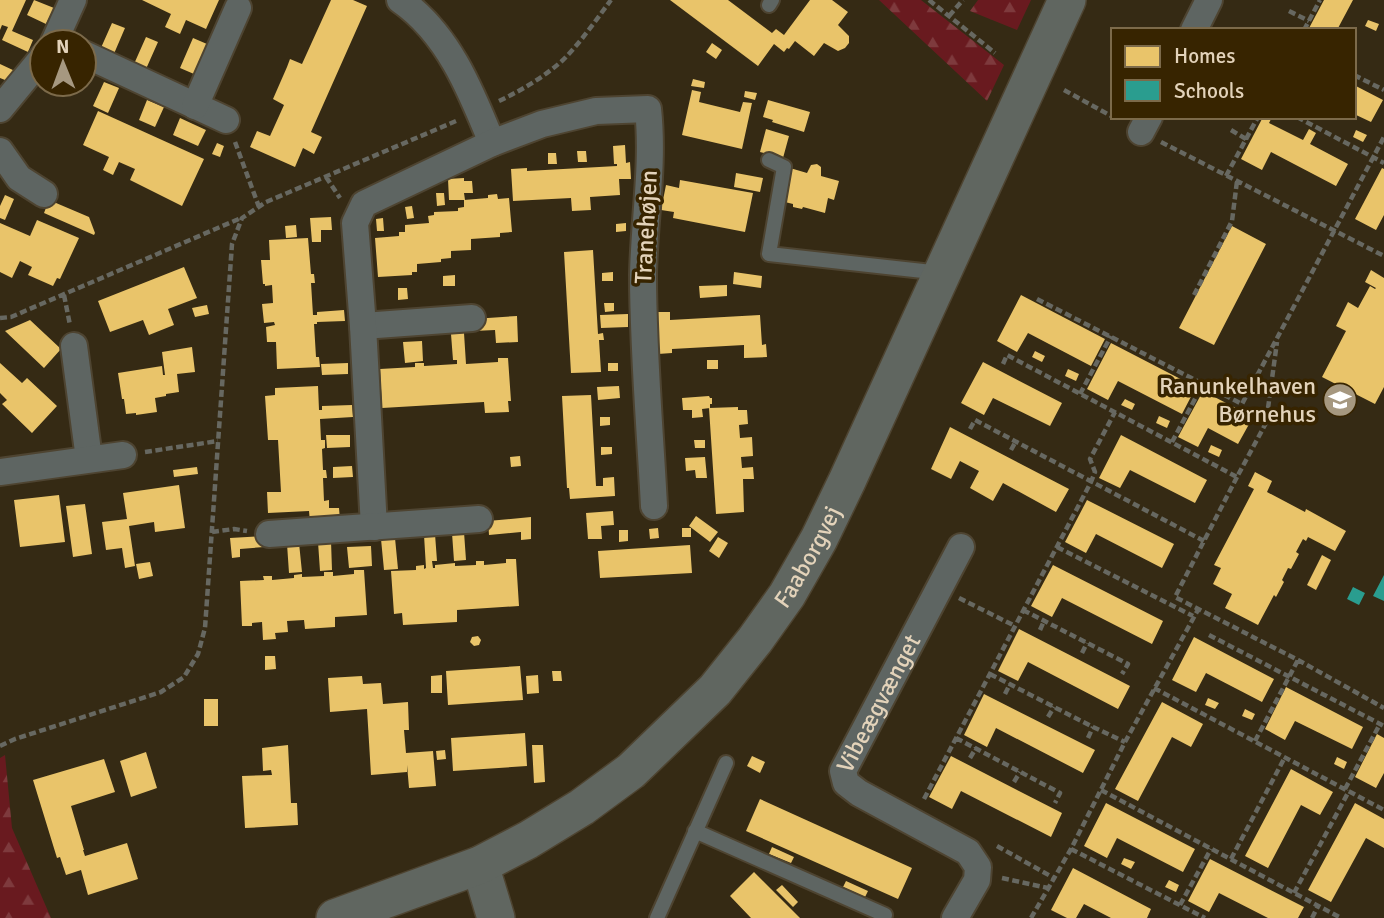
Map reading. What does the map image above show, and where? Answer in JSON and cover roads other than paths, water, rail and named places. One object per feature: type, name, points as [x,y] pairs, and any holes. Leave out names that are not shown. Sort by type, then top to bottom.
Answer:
[{"type":"street","points":[[61,28],[74,0]]},
{"type":"street","points":[[401,0],[431,27],[455,60],[492,143]]},
{"type":"street","name":"Faaborgvej","points":[[335,918],[480,865],[582,807],[631,771],[715,690],[755,640],[787,594],[819,539],[1067,0]]},
{"type":"street","points":[[1195,28],[1209,0]]},
{"type":"street","points":[[195,106],[238,8]]},
{"type":"street","points":[[98,61],[226,120]]},
{"type":"street","points":[[0,109],[28,75]]},
{"type":"street","name":"Tranehøjen","points":[[374,527],[355,223],[364,204],[492,143],[542,124],[596,111],[648,110],[650,129],[643,307],[654,506]]},
{"type":"street","points":[[0,151],[19,178],[44,194]]},
{"type":"street","points":[[363,326],[472,318]]},
{"type":"street","points":[[74,346],[89,459]]},
{"type":"street","points":[[0,472],[123,455]]},
{"type":"street","points":[[269,534],[479,519]]},
{"type":"street","name":"Vibeægvænget","points":[[955,918],[977,880],[978,867],[968,852],[859,793],[846,783],[844,771],[961,547]]},
{"type":"street","points":[[480,865],[496,918]]},
{"type":"lane","points":[[769,160],[784,167],[769,254],[942,273]]},
{"type":"lane","points":[[656,918],[726,763]]},
{"type":"lane","points":[[695,831],[885,915]]},
{"type":"place","name":"Ranunkelhaven Børnehus","points":[[1340,400]]}]
